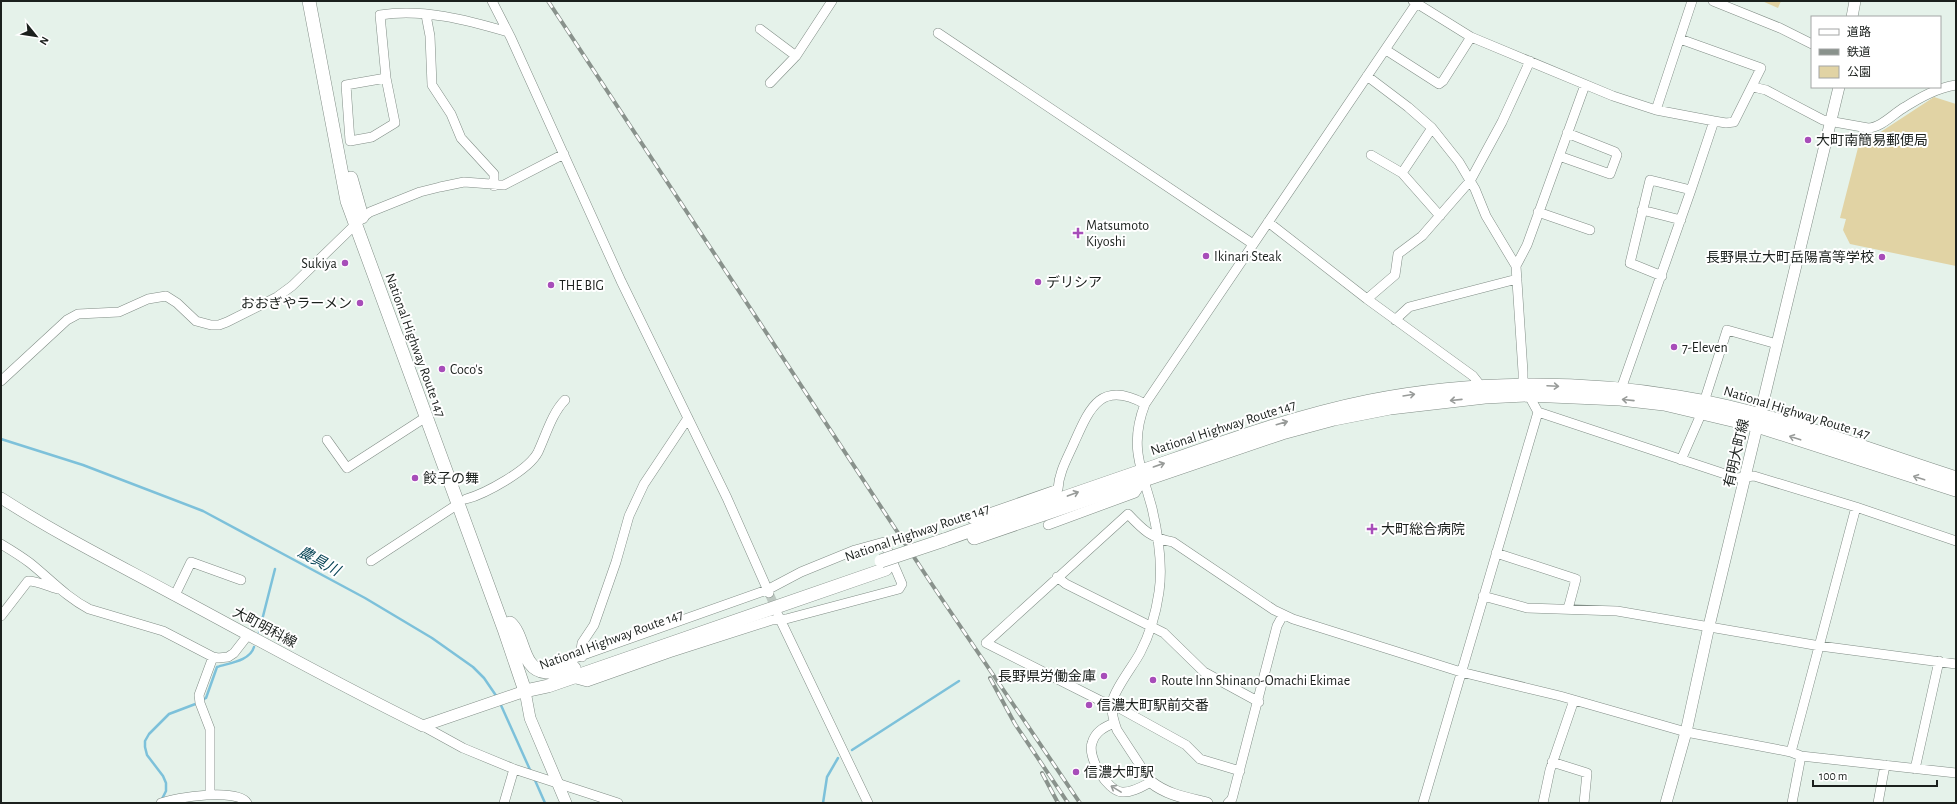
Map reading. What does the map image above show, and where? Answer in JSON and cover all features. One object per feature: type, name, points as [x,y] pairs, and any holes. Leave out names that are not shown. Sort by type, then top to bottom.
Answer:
[{"type":"highway","name":"National Highway Route 147","points":[[310,1],[342,176],[462,502],[525,691]]},
{"type":"highway","name":"National Highway Route 147","points":[[318,1],[348,170],[359,221],[426,417],[462,502],[510,623],[524,665],[525,691]]},
{"type":"highway","name":"National Highway Route 147","points":[[525,691],[548,686],[574,672],[1142,476],[1282,433],[1334,419],[1485,392],[1621,389],[1759,421],[1956,478]]},
{"type":"highway","name":"National Highway Route 147","points":[[1525,390],[1703,407]]},
{"type":"highway","name":"National Highway Route 147","points":[[1759,421],[1956,490]]},
{"type":"highway","points":[[510,623],[516,628],[529,664],[547,673],[574,672]]},
{"type":"main road","points":[[1852,16],[1855,1]]},
{"type":"main road","name":"有明大町線","points":[[1666,803],[1686,732],[1709,626],[1839,88]]},
{"type":"main road","name":"大町明科線","points":[[1,498],[88,549],[248,635],[423,726]]},
{"type":"main road","points":[[423,726],[492,701],[525,691],[530,718],[552,783],[566,803]]},
{"type":"main road","points":[[1151,782],[1162,790],[1172,794],[1207,803]]},
{"type":"street","points":[[492,1],[508,32],[621,280],[727,498],[768,591]]},
{"type":"street","points":[[770,83],[796,56],[832,1]]},
{"type":"street","points":[[1656,110],[1692,1]]},
{"type":"street","points":[[1713,1],[1780,28],[1811,44]]},
{"type":"street","points":[[1114,723],[1103,728],[1092,742],[1091,754],[1101,774],[1112,788],[1122,792],[1138,788],[1151,782],[1114,723],[1112,704],[1140,653],[1152,626],[1159,591],[1159,539],[1142,476],[1137,434],[1138,422],[1145,404],[1366,76],[1386,50],[1416,2],[1471,37],[1585,85],[1656,110],[1726,123],[1734,122],[1753,88],[1761,68],[1680,39]]},
{"type":"street","points":[[386,78],[346,85],[350,141],[372,137],[395,123],[386,78],[380,15],[398,12],[464,19],[508,32]]},
{"type":"street","points":[[426,15],[430,36],[432,85],[451,114],[461,138],[494,174],[494,186]]},
{"type":"street","points":[[760,29],[796,56]]},
{"type":"street","points":[[938,33],[1253,244]]},
{"type":"street","points":[[1386,50],[1439,84],[1443,81],[1471,37]]},
{"type":"street","points":[[1367,299],[1395,275],[1398,254],[1422,236],[1470,181],[1502,122],[1530,61]]},
{"type":"street","points":[[1366,76],[1408,107],[1432,128],[1470,181],[1486,216],[1516,266],[1525,390],[1538,412],[1737,478],[1754,476],[1856,507],[1956,541]]},
{"type":"street","points":[[1516,266],[1527,246],[1585,85]]},
{"type":"street","points":[[1753,88],[1766,90],[1823,120],[1875,128],[1904,107],[1933,90],[1956,85]]},
{"type":"street","points":[[1621,389],[1662,276],[1714,121]]},
{"type":"street","points":[[1402,173],[1432,128]]},
{"type":"street","points":[[1559,156],[1610,174],[1617,155],[1615,152],[1567,134]]},
{"type":"street","points":[[1,381],[67,320],[78,314],[119,312],[148,299],[166,296],[177,303],[196,321],[211,325],[219,325],[277,297],[289,288],[370,212],[413,195],[464,182],[494,186],[508,184],[564,154]]},
{"type":"street","points":[[1371,155],[1402,173],[1440,216]]},
{"type":"street","points":[[1662,276],[1630,262],[1650,180],[1691,190]]},
{"type":"street","points":[[1642,210],[1681,220]]},
{"type":"street","points":[[1538,212],[1590,230]]},
{"type":"street","points":[[1268,222],[1367,299],[1473,376],[1485,392]]},
{"type":"street","points":[[1395,320],[1409,307],[1517,279]]},
{"type":"street","points":[[1681,460],[1703,407],[1727,330],[1777,344]]},
{"type":"street","points":[[972,519],[1058,490],[1059,477],[1084,420],[1093,406],[1101,399],[1114,395],[1130,396],[1145,404]]},
{"type":"street","points":[[371,561],[462,502],[504,482],[534,459],[558,409],[565,400]]},
{"type":"street","points":[[1423,803],[1538,412]]},
{"type":"street","points":[[327,440],[347,468],[426,417]]},
{"type":"street","points":[[582,657],[580,650],[582,643],[594,625],[616,562],[629,516],[644,484],[688,418]]},
{"type":"street","points":[[1048,525],[1135,493],[1142,476]]},
{"type":"street","points":[[1791,752],[1856,507]]},
{"type":"street","points":[[1240,771],[1200,759],[1186,745],[1112,704],[1101,701],[986,643],[1128,514],[1144,531],[1159,539],[1173,542],[1283,615],[1461,672],[1574,700],[1686,732],[1791,752],[1801,756],[1956,773]]},
{"type":"street","points":[[884,542],[902,584],[899,589],[779,616],[587,682],[576,679],[572,659],[582,657],[768,591],[801,572],[855,550],[884,542]]},
{"type":"street","points":[[1,544],[29,562],[59,589],[80,604],[90,609],[163,631],[213,657],[228,657],[239,649],[248,635]]},
{"type":"street","points":[[1496,552],[1576,579],[1568,609]]},
{"type":"street","points":[[175,595],[191,562],[241,580]]},
{"type":"street","points":[[1057,577],[1066,584],[1152,626],[1172,639],[1212,678],[1258,702]]},
{"type":"street","points":[[1,616],[28,581],[34,581],[49,588],[59,589]]},
{"type":"street","points":[[1483,596],[1527,608],[1617,611],[1820,646],[1956,664]]},
{"type":"street","points":[[1228,803],[1232,799],[1277,626],[1283,615]]},
{"type":"street","points":[[779,616],[868,803]]},
{"type":"street","points":[[210,795],[210,729],[200,703],[199,695],[213,657]]},
{"type":"street","points":[[1915,769],[1939,661]]},
{"type":"street","points":[[1543,803],[1552,762],[1574,700]]},
{"type":"street","points":[[423,726],[463,748],[524,773],[618,803]]},
{"type":"street","points":[[1792,803],[1801,756]]},
{"type":"street","points":[[1552,762],[1587,774],[1584,803]]},
{"type":"street","points":[[1878,803],[1885,765]]},
{"type":"street","points":[[504,803],[514,769]]},
{"type":"street","points":[[161,803],[210,795],[236,796],[244,799],[247,803]]},
{"type":"green space","points":[[1762,1],[1781,1],[1778,8]]},
{"type":"green space","points":[[1934,97],[1956,104],[1956,266],[1850,244],[1843,230],[1846,219],[1840,218],[1861,136],[1876,135]]},
{"type":"waterway","name":"農具川","points":[[1,439],[83,465],[203,511],[365,598],[432,638],[473,667],[484,678],[497,697]]},
{"type":"waterway","points":[[259,632],[275,569]]},
{"type":"waterway","points":[[202,700],[206,698],[217,667],[233,663],[244,658],[252,652],[254,647]]},
{"type":"waterway","points":[[852,750],[959,681]]},
{"type":"waterway","points":[[161,801],[166,791],[166,783],[163,776],[147,755],[145,741],[149,734],[169,714],[198,703]]},
{"type":"waterway","name":"農具川","points":[[500,703],[531,772]]},
{"type":"waterway","points":[[823,803],[827,777],[838,758]]},
{"type":"waterway","name":"農具川","points":[[534,778],[545,803]]},
{"type":"tunnel","points":[[769,593],[777,612]]},
{"type":"railway","points":[[548,1],[933,586],[1080,803]]},
{"type":"railway","points":[[990,678],[1015,724],[1068,803]]},
{"type":"railway","points":[[1042,773],[1058,803]]},
{"type":"place","name":"大町南簡易郵便局","points":[[1808,140]]},
{"type":"place","name":"Matsumoto Kiyoshi","points":[[1078,233]]},
{"type":"place","name":"Ikinari Steak","points":[[1206,256]]},
{"type":"place","name":"長野県立大町岳陽高等学校","points":[[1882,257]]},
{"type":"place","name":"Sukiya","points":[[345,263]]},
{"type":"place","name":"デリシア","points":[[1038,282]]},
{"type":"place","name":"THE BIG","points":[[551,285]]},
{"type":"place","name":"おおぎやラーメン","points":[[360,303]]},
{"type":"place","name":"7-Eleven","points":[[1674,347]]},
{"type":"place","name":"Coco's","points":[[442,369]]},
{"type":"place","name":"餃子の舞","points":[[415,478]]},
{"type":"place","name":"大町総合病院","points":[[1372,529]]},
{"type":"place","name":"長野県労働金庫","points":[[1104,676]]},
{"type":"place","name":"Route Inn Shinano-Omachi Ekimae","points":[[1153,680]]},
{"type":"place","name":"信濃大町駅前交番","points":[[1089,705]]},
{"type":"place","name":"信濃大町駅","points":[[1076,772]]}]
